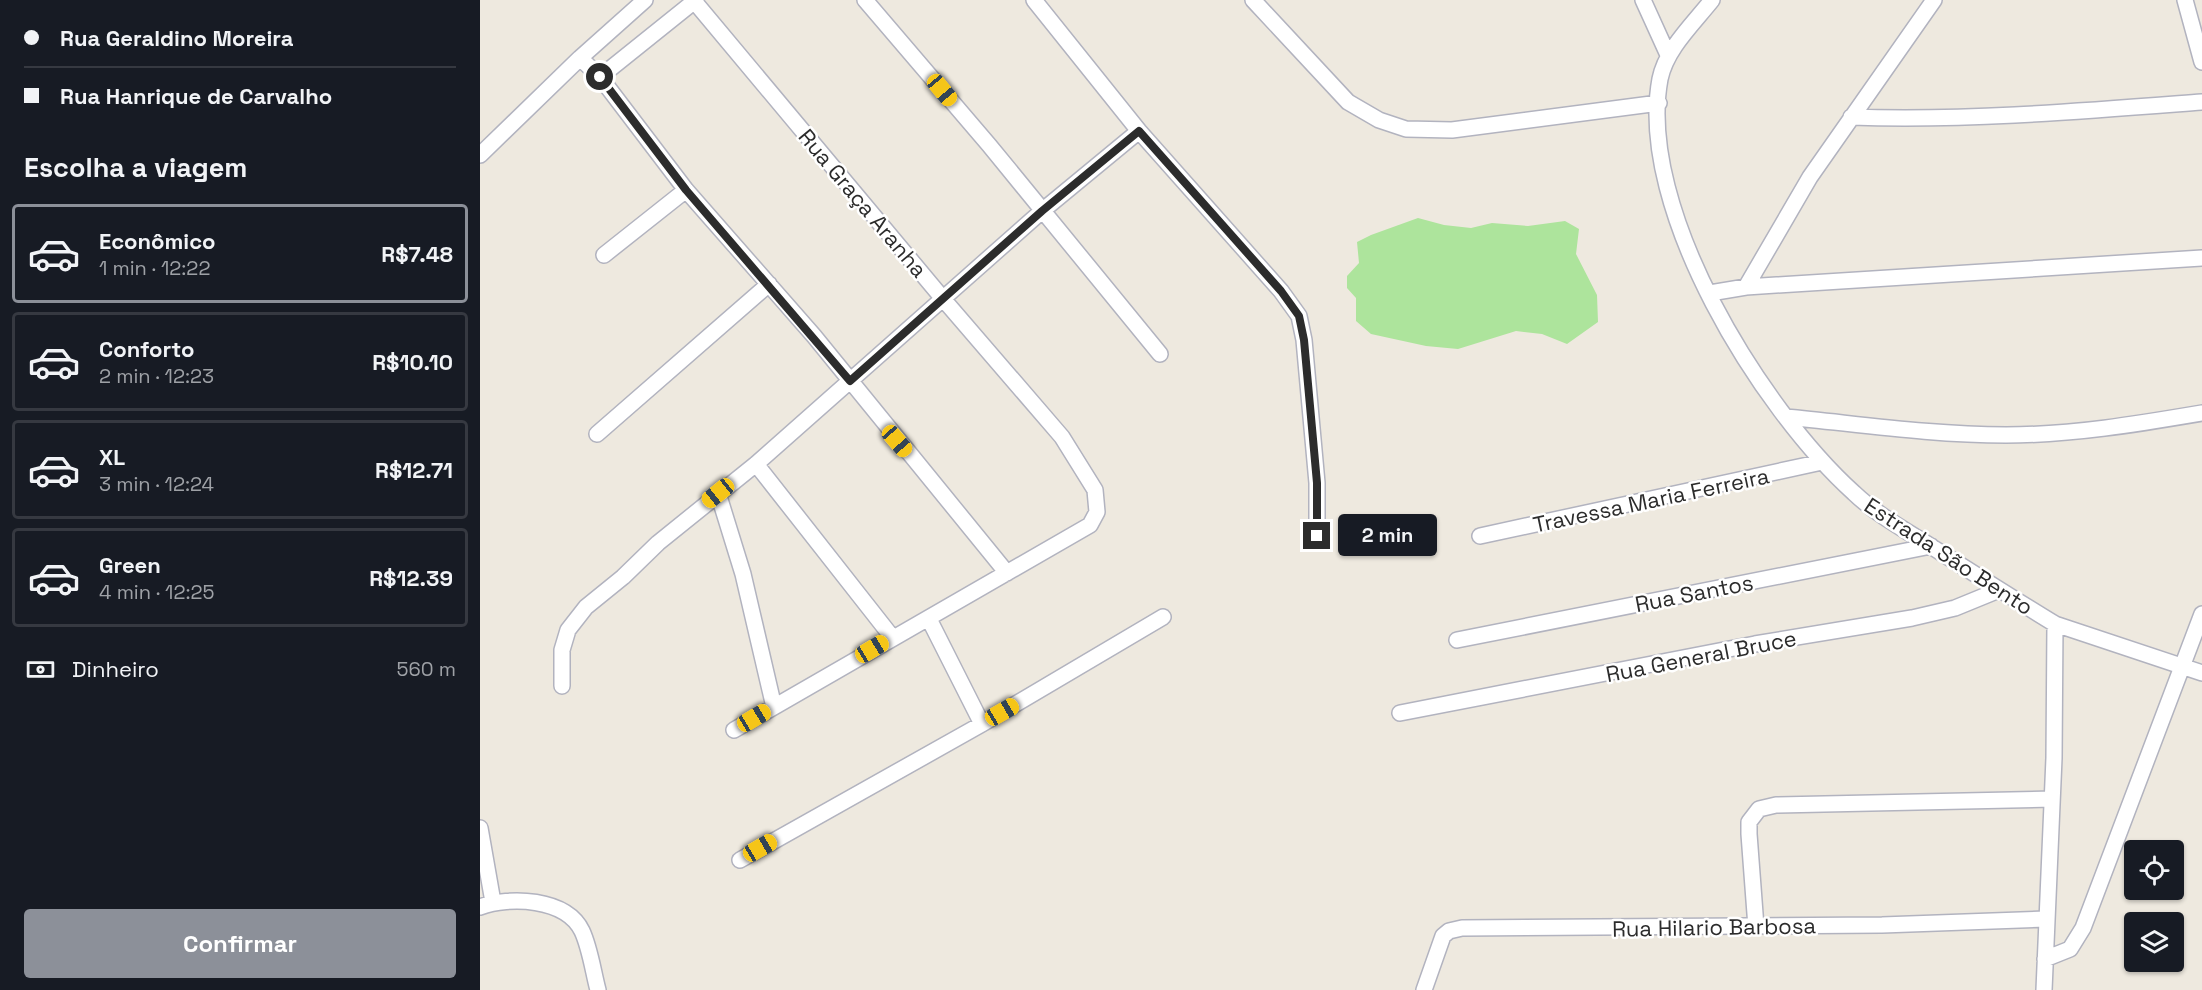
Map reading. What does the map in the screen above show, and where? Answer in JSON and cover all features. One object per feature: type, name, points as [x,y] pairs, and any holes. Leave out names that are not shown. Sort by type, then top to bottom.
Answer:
[{"type":"street","points":[[480,155],[580,58],[645,0]]},
{"type":"street","points":[[865,0],[1160,354]]},
{"type":"street","points":[[1034,0],[1139,131],[1281,291],[1299,316],[1304,340],[1315,456],[1317,536]]},
{"type":"street","points":[[1253,0],[1348,102],[1379,120],[1406,129],[1452,130],[1659,103]]},
{"type":"street","points":[[1643,0],[1668,55],[1712,0]]},
{"type":"street","points":[[1746,287],[1810,177],[1934,0]]},
{"type":"street","points":[[2185,0],[2202,62]]},
{"type":"street","points":[[600,77],[695,1]]},
{"type":"street","name":"Rua Graça Aranha","points":[[695,1],[944,300],[1062,437],[1095,490],[1097,512],[1090,525],[1007,573]]},
{"type":"street","name":"Estrada São Bento","points":[[1668,55],[1660,78],[1659,103],[1664,174],[1685,244],[1751,370],[1822,462],[1855,495],[1890,521],[2055,624],[2052,799],[2045,920],[2044,990]]},
{"type":"street","points":[[580,58],[600,77],[686,190],[769,284],[1007,573],[929,619],[892,637],[734,730]]},
{"type":"street","points":[[1851,117],[1954,118],[2066,113],[2202,102]]},
{"type":"street","points":[[561,686],[562,650],[568,630],[586,607],[718,493],[756,464],[1042,211],[1139,131]]},
{"type":"street","points":[[604,255],[686,190]]},
{"type":"street","points":[[1710,293],[1746,287],[2202,258]]},
{"type":"street","points":[[597,434],[769,284]]},
{"type":"street","points":[[1786,417],[1942,433],[2007,435],[2065,433],[2202,413]]},
{"type":"street","name":"Travessa Maria Ferreira","points":[[1480,536],[1822,462]]},
{"type":"street","points":[[756,464],[892,637]]},
{"type":"street","points":[[718,493],[743,574],[774,707]]},
{"type":"street","name":"Rua Santos","points":[[1457,640],[1930,546]]},
{"type":"street","name":"Rua General Bruce","points":[[1400,713],[1755,644],[1912,618],[1955,608],[1999,590]]},
{"type":"street","points":[[2044,959],[2070,949],[2083,928],[2202,614]]},
{"type":"street","points":[[740,860],[982,724],[1163,617]]},
{"type":"street","points":[[929,619],[982,724]]},
{"type":"street","points":[[2055,624],[2180,668],[2202,673]]},
{"type":"street","points":[[1756,927],[1749,822],[1760,808],[1776,805],[2052,799]]},
{"type":"street","points":[[480,828],[487,904],[537,902],[567,915],[582,930],[598,990]]},
{"type":"street","name":"Rua Hilario Barbosa","points":[[1424,990],[1443,936],[1449,931],[1462,928],[1756,927],[2045,920]]},
{"type":"green space","points":[[1418,218],[1444,225],[1471,228],[1492,223],[1528,226],[1565,221],[1579,229],[1576,254],[1597,295],[1598,322],[1567,344],[1542,334],[1516,331],[1458,349],[1426,346],[1371,334],[1356,321],[1356,298],[1347,288],[1347,276],[1359,263],[1357,242]]},
{"type":"route","points":[[600,77],[686,190],[814,336],[850,381],[1042,211],[1139,131],[1281,291],[1299,316],[1304,340],[1315,456],[1317,536]]}]
